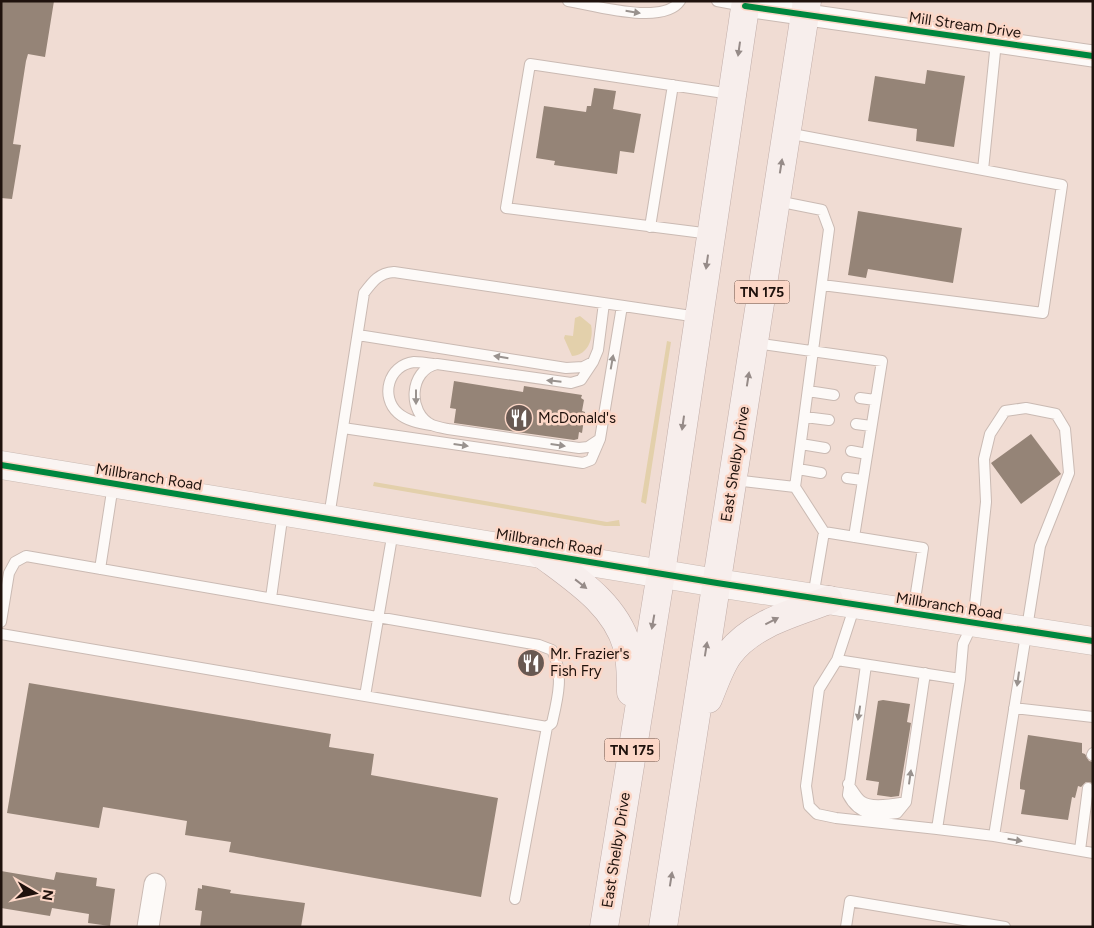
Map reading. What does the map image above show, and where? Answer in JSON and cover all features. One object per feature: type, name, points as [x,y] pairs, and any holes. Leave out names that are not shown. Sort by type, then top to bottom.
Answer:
[{"type":"main road","name":"East Shelby Drive","points":[[604,927],[662,574],[746,4]]},
{"type":"main road","name":"East Shelby Drive","points":[[663,927],[806,8]]},
{"type":"main road","name":"Millbranch Road","points":[[1,465],[717,583],[1093,642]]},
{"type":"main road","points":[[542,554],[596,595],[620,629],[627,646],[630,667],[633,745]]},
{"type":"main road","points":[[694,728],[728,654],[750,634],[776,619],[833,601]]},
{"type":"street","name":"Mill Stream Drive","points":[[746,4],[806,8],[996,42],[1093,56]]},
{"type":"street","points":[[148,927],[155,884]]},
{"type":"lane","points":[[568,1],[650,15],[667,11],[680,1]]},
{"type":"lane","points":[[717,1],[746,4]]},
{"type":"lane","points":[[983,170],[996,42]]},
{"type":"lane","points":[[711,234],[506,208],[530,64],[732,94]]},
{"type":"lane","points":[[650,227],[673,85]]},
{"type":"lane","points":[[786,133],[1062,184],[1044,313],[822,285]]},
{"type":"lane","points":[[776,200],[822,210],[829,229],[795,487],[824,532],[833,601],[837,660],[819,689],[806,794],[809,806],[817,814],[871,819],[994,836],[1093,853]]},
{"type":"lane","points":[[329,519],[364,293],[374,279],[385,273],[394,272],[699,318]]},
{"type":"lane","points":[[600,439],[588,447],[579,448],[414,422],[399,414],[391,406],[388,393],[391,378],[402,366],[413,362],[572,383],[581,380],[593,362],[598,350],[604,303]]},
{"type":"lane","points":[[343,428],[583,463],[591,460],[600,439],[622,306]]},
{"type":"lane","points":[[358,335],[566,368],[583,367],[593,362]]},
{"type":"lane","points":[[754,343],[882,361],[854,537]]},
{"type":"lane","points":[[432,425],[421,415],[415,404],[414,394],[419,376],[428,366],[437,364]]},
{"type":"lane","points":[[808,391],[834,395]]},
{"type":"lane","points":[[860,398],[875,400]]},
{"type":"lane","points":[[937,829],[960,679],[963,644],[974,622],[986,502],[984,459],[990,434],[1005,410],[1026,408],[1056,414],[1065,429],[1069,473],[1040,546],[994,836]]},
{"type":"lane","points":[[805,417],[829,420]]},
{"type":"lane","points":[[856,424],[871,426]]},
{"type":"lane","points":[[801,444],[825,448]]},
{"type":"lane","points":[[851,452],[867,454]]},
{"type":"lane","points":[[798,469],[821,473]]},
{"type":"lane","points":[[847,478],[862,480]]},
{"type":"lane","points":[[733,480],[795,487]]},
{"type":"lane","points":[[100,569],[113,484]]},
{"type":"lane","points":[[271,598],[283,512]]},
{"type":"lane","points":[[365,696],[393,530]]},
{"type":"lane","points":[[824,532],[924,548],[913,613]]},
{"type":"lane","points":[[1,622],[10,574],[15,562],[26,556],[539,645],[552,650],[559,664],[560,680],[552,723],[547,727],[515,899]]},
{"type":"lane","points":[[1,634],[547,727]]},
{"type":"lane","points":[[837,660],[960,679]]},
{"type":"lane","points":[[866,664],[848,795],[853,805],[871,819]]},
{"type":"lane","points":[[871,819],[897,813],[906,802],[925,674]]},
{"type":"lane","points":[[1014,708],[1093,717]]},
{"type":"lane","points":[[848,784],[862,802],[867,804],[892,805],[906,802]]},
{"type":"lane","points":[[1080,850],[1088,788]]},
{"type":"lane","points":[[846,927],[850,901],[1005,927]]},
{"type":"shaded area","points":[[580,316],[591,325],[591,340],[582,353],[572,356],[564,338],[565,335],[573,336],[575,318]]},
{"type":"shaded area","points":[[667,341],[671,342],[646,504],[641,502]]},
{"type":"shaded area","points":[[374,482],[607,522],[619,520],[620,526],[605,526],[373,486]]},
{"type":"building","points":[[1,1],[54,1],[45,57],[28,54],[26,61],[13,144],[21,145],[12,199],[1,198]]},
{"type":"building","points":[[927,70],[965,76],[954,147],[916,141],[917,129],[868,121],[875,76],[925,84]]},
{"type":"building","points":[[594,88],[616,91],[613,109],[641,114],[634,153],[620,151],[617,174],[554,165],[555,161],[536,158],[544,106],[586,112],[587,106],[591,106]]},
{"type":"building","points":[[858,211],[962,228],[953,283],[868,269],[866,278],[848,275]]},
{"type":"building","name":"McDonald's","points":[[454,381],[523,392],[524,386],[582,395],[581,398],[584,400],[582,411],[585,412],[582,433],[579,432],[578,439],[574,440],[454,423],[456,409],[450,408]]},
{"type":"building","points":[[1031,434],[1061,474],[1021,504],[991,463]]},
{"type":"building","points":[[29,683],[331,734],[329,747],[374,754],[371,775],[498,798],[481,897],[229,852],[231,842],[185,835],[187,821],[103,807],[99,828],[7,813]]},
{"type":"building","points":[[878,701],[910,704],[907,722],[911,723],[899,796],[891,797],[877,795],[879,782],[866,780]]},
{"type":"building","points":[[1028,735],[1082,743],[1082,753],[1085,754],[1089,761],[1093,762],[1093,783],[1086,782],[1081,787],[1078,786],[1075,798],[1072,797],[1068,820],[1021,814],[1025,790],[1020,789],[1020,783]]},
{"type":"building","points":[[1,871],[54,880],[56,872],[97,878],[96,886],[115,889],[110,926],[88,923],[89,914],[52,908],[50,916],[1,908]]},
{"type":"building","points":[[202,885],[231,890],[230,893],[305,903],[301,927],[200,927],[202,911],[195,910],[198,888],[202,889]]},
{"type":"cycle path","points":[[745,6],[1093,56]]},
{"type":"cycle path","points":[[1,465],[717,583],[1093,641]]},
{"type":"place","name":"McDonald's","points":[[519,418]]},
{"type":"place","name":"Mr. Frazier's Fish Fry","points":[[531,663]]}]
